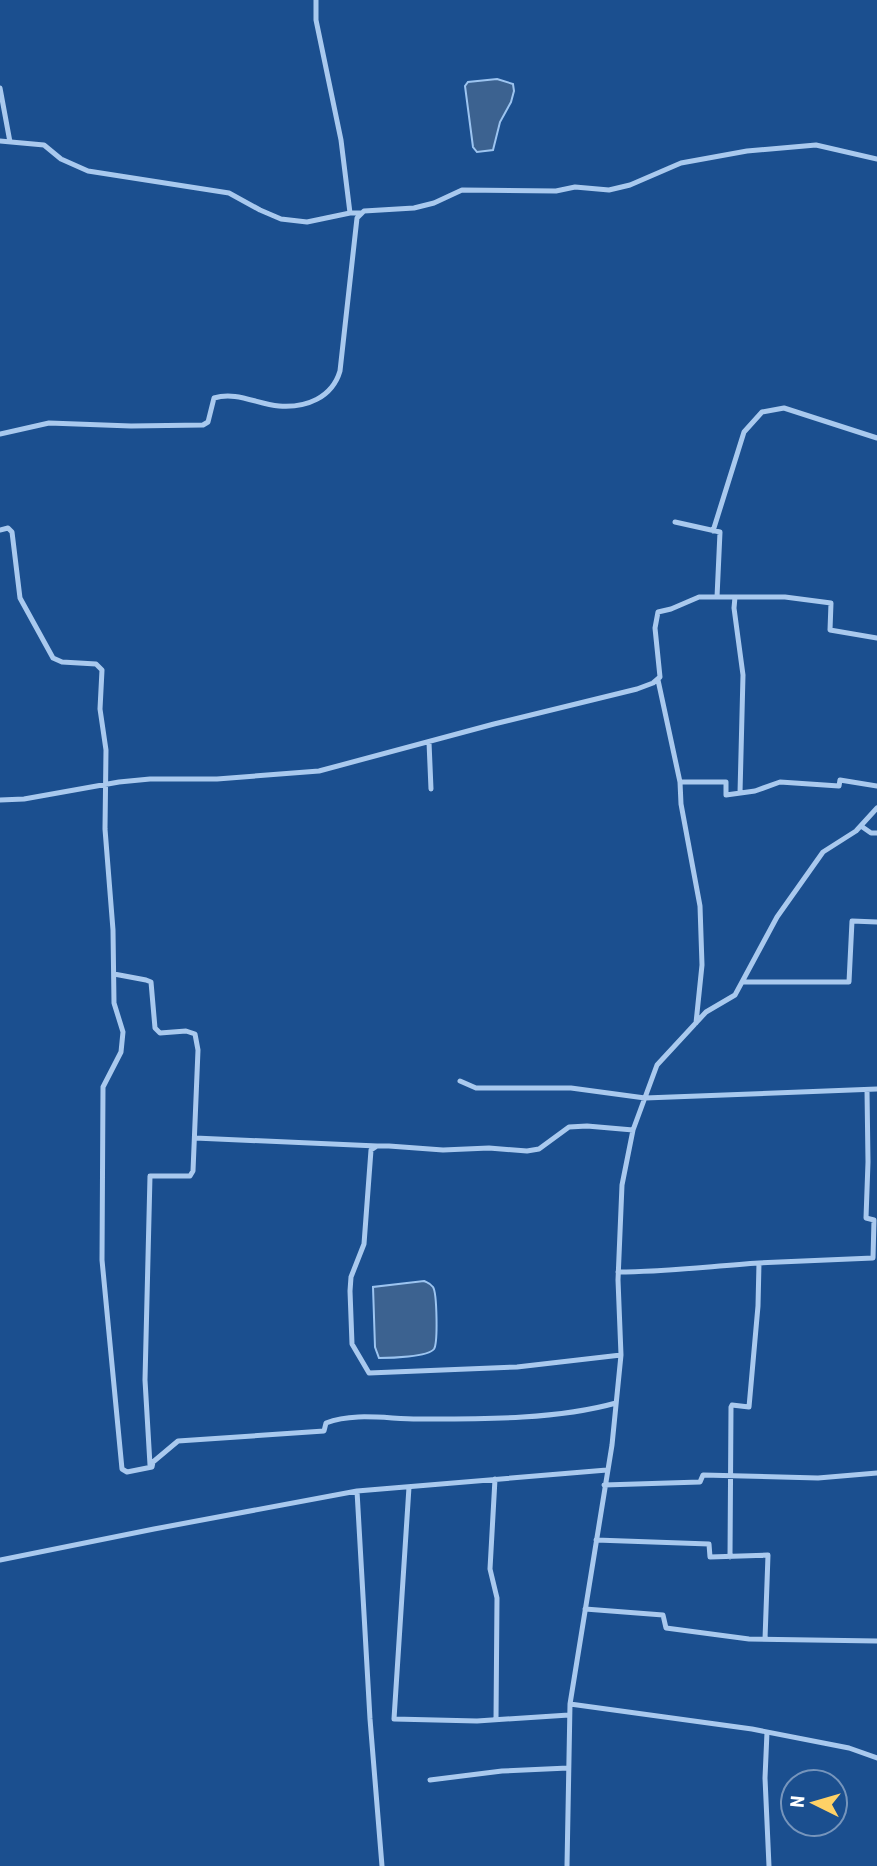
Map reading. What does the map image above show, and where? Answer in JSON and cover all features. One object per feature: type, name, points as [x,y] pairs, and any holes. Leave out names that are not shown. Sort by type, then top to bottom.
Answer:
[{"type":"street","points":[[316,0],[316,20],[341,140],[350,213]]},
{"type":"street","points":[[0,88],[10,142]]},
{"type":"street","points":[[0,142],[44,145],[61,159],[88,171],[229,193],[281,219],[307,222],[350,213],[414,208],[434,203],[462,190],[556,191],[575,187],[608,190],[643,180],[681,163],[747,150],[816,145],[877,159]]},
{"type":"street","points":[[0,434],[49,423],[205,425],[214,398],[243,397],[280,406],[305,403],[327,394],[337,383],[340,371],[357,218],[361,213]]},
{"type":"street","points":[[712,531],[744,432],[762,412],[784,408],[877,438]]},
{"type":"street","points":[[675,522],[720,532],[717,597]]},
{"type":"street","points":[[0,530],[8,528],[12,532],[20,598],[33,617],[53,658],[62,662],[96,664],[102,670],[100,709],[106,750],[104,785],[113,930],[114,1003],[123,1032],[121,1052],[105,1079],[103,1094],[102,1260],[121,1467],[127,1472],[150,1468]]},
{"type":"street","points":[[696,1023],[702,965],[700,906],[681,804],[680,782],[658,680],[660,676],[654,624],[657,612],[699,597],[785,597],[831,603],[830,630],[877,638]]},
{"type":"street","points":[[735,597],[734,608],[743,675],[740,793]]},
{"type":"street","points":[[0,800],[24,799],[150,779],[216,779],[319,771],[637,689],[658,680]]},
{"type":"street","points":[[429,742],[431,789]]},
{"type":"street","points":[[680,782],[726,782],[726,794],[755,791],[780,782],[839,786],[839,780],[877,786]]},
{"type":"street","points":[[567,1866],[570,1704],[616,1404],[621,1355],[618,1272],[622,1185],[634,1130],[657,1065],[706,1012],[736,995],[777,916],[823,852],[861,826],[877,808]]},
{"type":"street","points":[[861,826],[877,833]]},
{"type":"street","points":[[743,982],[849,982],[852,921],[877,922]]},
{"type":"street","points":[[114,974],[151,982],[154,1023],[160,1033],[186,1031],[195,1034],[197,1040],[198,1078],[191,1174],[150,1176],[145,1380],[150,1468]]},
{"type":"street","points":[[460,1081],[476,1088],[571,1088],[645,1098],[877,1089]]},
{"type":"street","points":[[618,1272],[659,1272],[685,1267],[873,1258],[874,1220],[866,1219],[867,1090]]},
{"type":"street","points":[[195,1138],[443,1150],[489,1148],[527,1151],[539,1149],[569,1127],[634,1130]]},
{"type":"street","points":[[377,1146],[371,1150],[364,1244],[351,1277],[350,1291],[352,1344],[369,1373],[517,1367],[621,1355]]},
{"type":"street","points":[[730,1557],[731,1407],[749,1407],[759,1263]]},
{"type":"street","points":[[150,1468],[153,1462],[178,1441],[324,1431],[327,1422],[351,1418],[470,1419],[522,1416],[616,1404]]},
{"type":"street","points":[[0,1560],[357,1491],[607,1470]]},
{"type":"street","points":[[604,1485],[700,1482],[703,1475],[818,1478],[877,1473]]},
{"type":"street","points":[[495,1479],[490,1569],[497,1598],[496,1720]]},
{"type":"street","points":[[409,1487],[393,1718],[496,1720],[569,1715]]},
{"type":"street","points":[[357,1491],[370,1718],[382,1866]]},
{"type":"street","points":[[596,1540],[709,1544],[710,1557],[768,1555],[765,1639]]},
{"type":"street","points":[[585,1609],[663,1615],[666,1628],[726,1637],[877,1641]]},
{"type":"street","points":[[570,1704],[767,1732],[849,1748],[877,1758]]},
{"type":"street","points":[[767,1732],[765,1778],[769,1866]]},
{"type":"street","points":[[430,1780],[568,1768]]},
{"type":"water","points":[[497,79],[513,84],[511,102],[500,122],[493,150],[477,152],[473,147],[465,86],[468,82]]},
{"type":"water","points":[[424,1281],[433,1287],[434,1291],[434,1349],[417,1355],[379,1358],[375,1347],[373,1287]]}]
